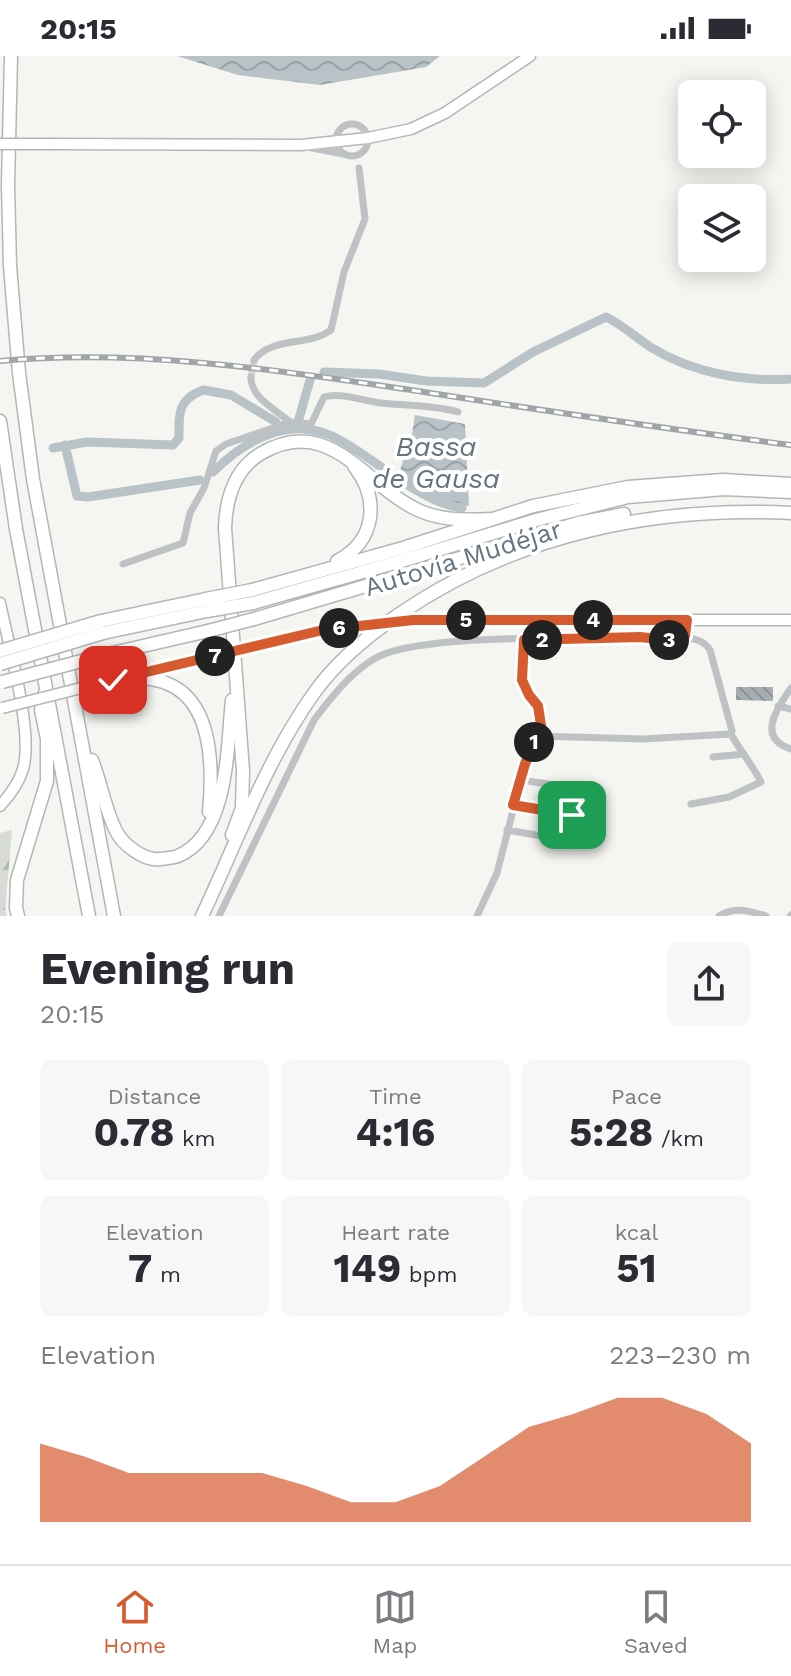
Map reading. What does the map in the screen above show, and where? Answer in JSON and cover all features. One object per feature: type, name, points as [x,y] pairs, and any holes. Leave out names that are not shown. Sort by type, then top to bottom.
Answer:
[{"type":"highway","points":[[11,56],[10,266],[19,373],[33,479],[82,730],[114,916]]},
{"type":"highway","points":[[0,421],[16,529],[89,916]]},
{"type":"highway","points":[[204,911],[242,808],[243,771],[225,528],[228,500],[234,483],[253,459],[286,444],[317,444],[347,458],[416,510],[444,519],[492,519]]},
{"type":"highway","points":[[252,596],[333,563],[359,545],[370,522],[371,497],[359,472],[347,458]]},
{"type":"highway","points":[[252,596],[533,506],[628,487],[723,480],[791,484]]},
{"type":"highway","name":"Autovía Mudéjar","points":[[0,664],[102,627],[252,596],[628,497],[724,489],[791,492]]},
{"type":"highway","name":"Autovía Mudéjar","points":[[1,682],[254,619],[594,519],[704,505],[791,507]]},
{"type":"highway","points":[[204,911],[287,734],[315,692],[357,646],[415,604],[505,558],[601,527],[708,512],[791,513]]},
{"type":"highway","points":[[0,651],[102,627]]},
{"type":"highway","points":[[82,730],[116,832],[127,846],[152,860],[178,857],[200,840],[214,820],[224,776],[234,673]]},
{"type":"highway","points":[[128,676],[167,683],[190,699],[207,733],[212,772],[209,812],[200,840]]},
{"type":"highway","points":[[18,916],[17,880],[47,781],[47,739],[41,710],[47,686]]},
{"type":"main road","points":[[0,144],[301,145],[368,138],[411,129],[445,113],[530,56]]},
{"type":"main road","points":[[0,603],[24,719],[26,752],[17,783],[0,806]]},
{"type":"main road","points":[[1,708],[323,630],[375,623],[413,620],[791,620]]},
{"type":"street","points":[[254,360],[268,347],[321,338],[331,330],[344,272],[365,219],[365,197],[359,168],[360,154],[367,147],[368,138],[359,125],[351,124],[337,133],[336,143],[359,168]]},
{"type":"street","points":[[301,145],[346,155],[360,154]]},
{"type":"street","points":[[251,377],[255,393],[290,422]]},
{"type":"street","points":[[123,564],[183,543],[190,513],[204,488],[216,451],[226,444],[290,422],[311,424],[324,397],[334,394],[458,412]]},
{"type":"street","points":[[219,916],[314,720],[334,695],[371,660],[383,653],[411,647],[640,637],[675,641],[685,636],[687,620]]},
{"type":"street","points":[[681,638],[698,640],[710,650],[731,734],[761,782],[729,797],[691,804]]},
{"type":"street","points":[[477,916],[497,873],[513,805],[541,725],[538,706],[522,680],[524,640]]},
{"type":"street","points":[[791,688],[771,723],[773,736],[781,746],[791,749]]},
{"type":"street","points":[[778,706],[791,709]]},
{"type":"street","points":[[537,736],[628,739],[731,734]]},
{"type":"street","points":[[713,757],[744,754]]},
{"type":"street","points":[[521,780],[568,787]]},
{"type":"street","points":[[513,805],[584,816]]},
{"type":"street","points":[[507,830],[547,837]]},
{"type":"street","points":[[719,916],[729,910],[746,910],[766,916]]},
{"type":"green space","points":[[12,830],[7,916],[0,916],[0,833]]},
{"type":"water","points":[[177,56],[440,56],[426,67],[320,85],[238,75]]},
{"type":"water","name":"Bassa de Gausa","points":[[415,415],[465,424],[469,506],[444,504],[399,476],[406,448],[410,447]]},
{"type":"building","points":[[736,687],[773,687],[773,701],[736,700]]},
{"type":"waterway","points":[[324,372],[484,383],[533,352],[606,317],[652,348],[684,364],[737,377],[791,379]]},
{"type":"waterway","points":[[298,422],[310,380]]},
{"type":"waterway","points":[[53,448],[87,442],[173,445],[179,438],[184,403],[203,390],[231,395],[276,422]]},
{"type":"waterway","points":[[213,472],[239,450],[268,435],[284,430],[317,431],[344,442],[423,494],[462,508]]},
{"type":"waterway","points":[[65,445],[77,496],[88,497],[200,480]]},
{"type":"tunnel","points":[[251,377],[254,360]]},
{"type":"railway","points":[[0,361],[107,357],[213,364],[318,376],[791,445]]},
{"type":"route","points":[[113,680],[323,630],[375,623],[413,620],[687,620],[685,636],[675,641],[640,637],[524,640],[522,680],[538,706],[541,725],[513,805],[572,815]]}]
